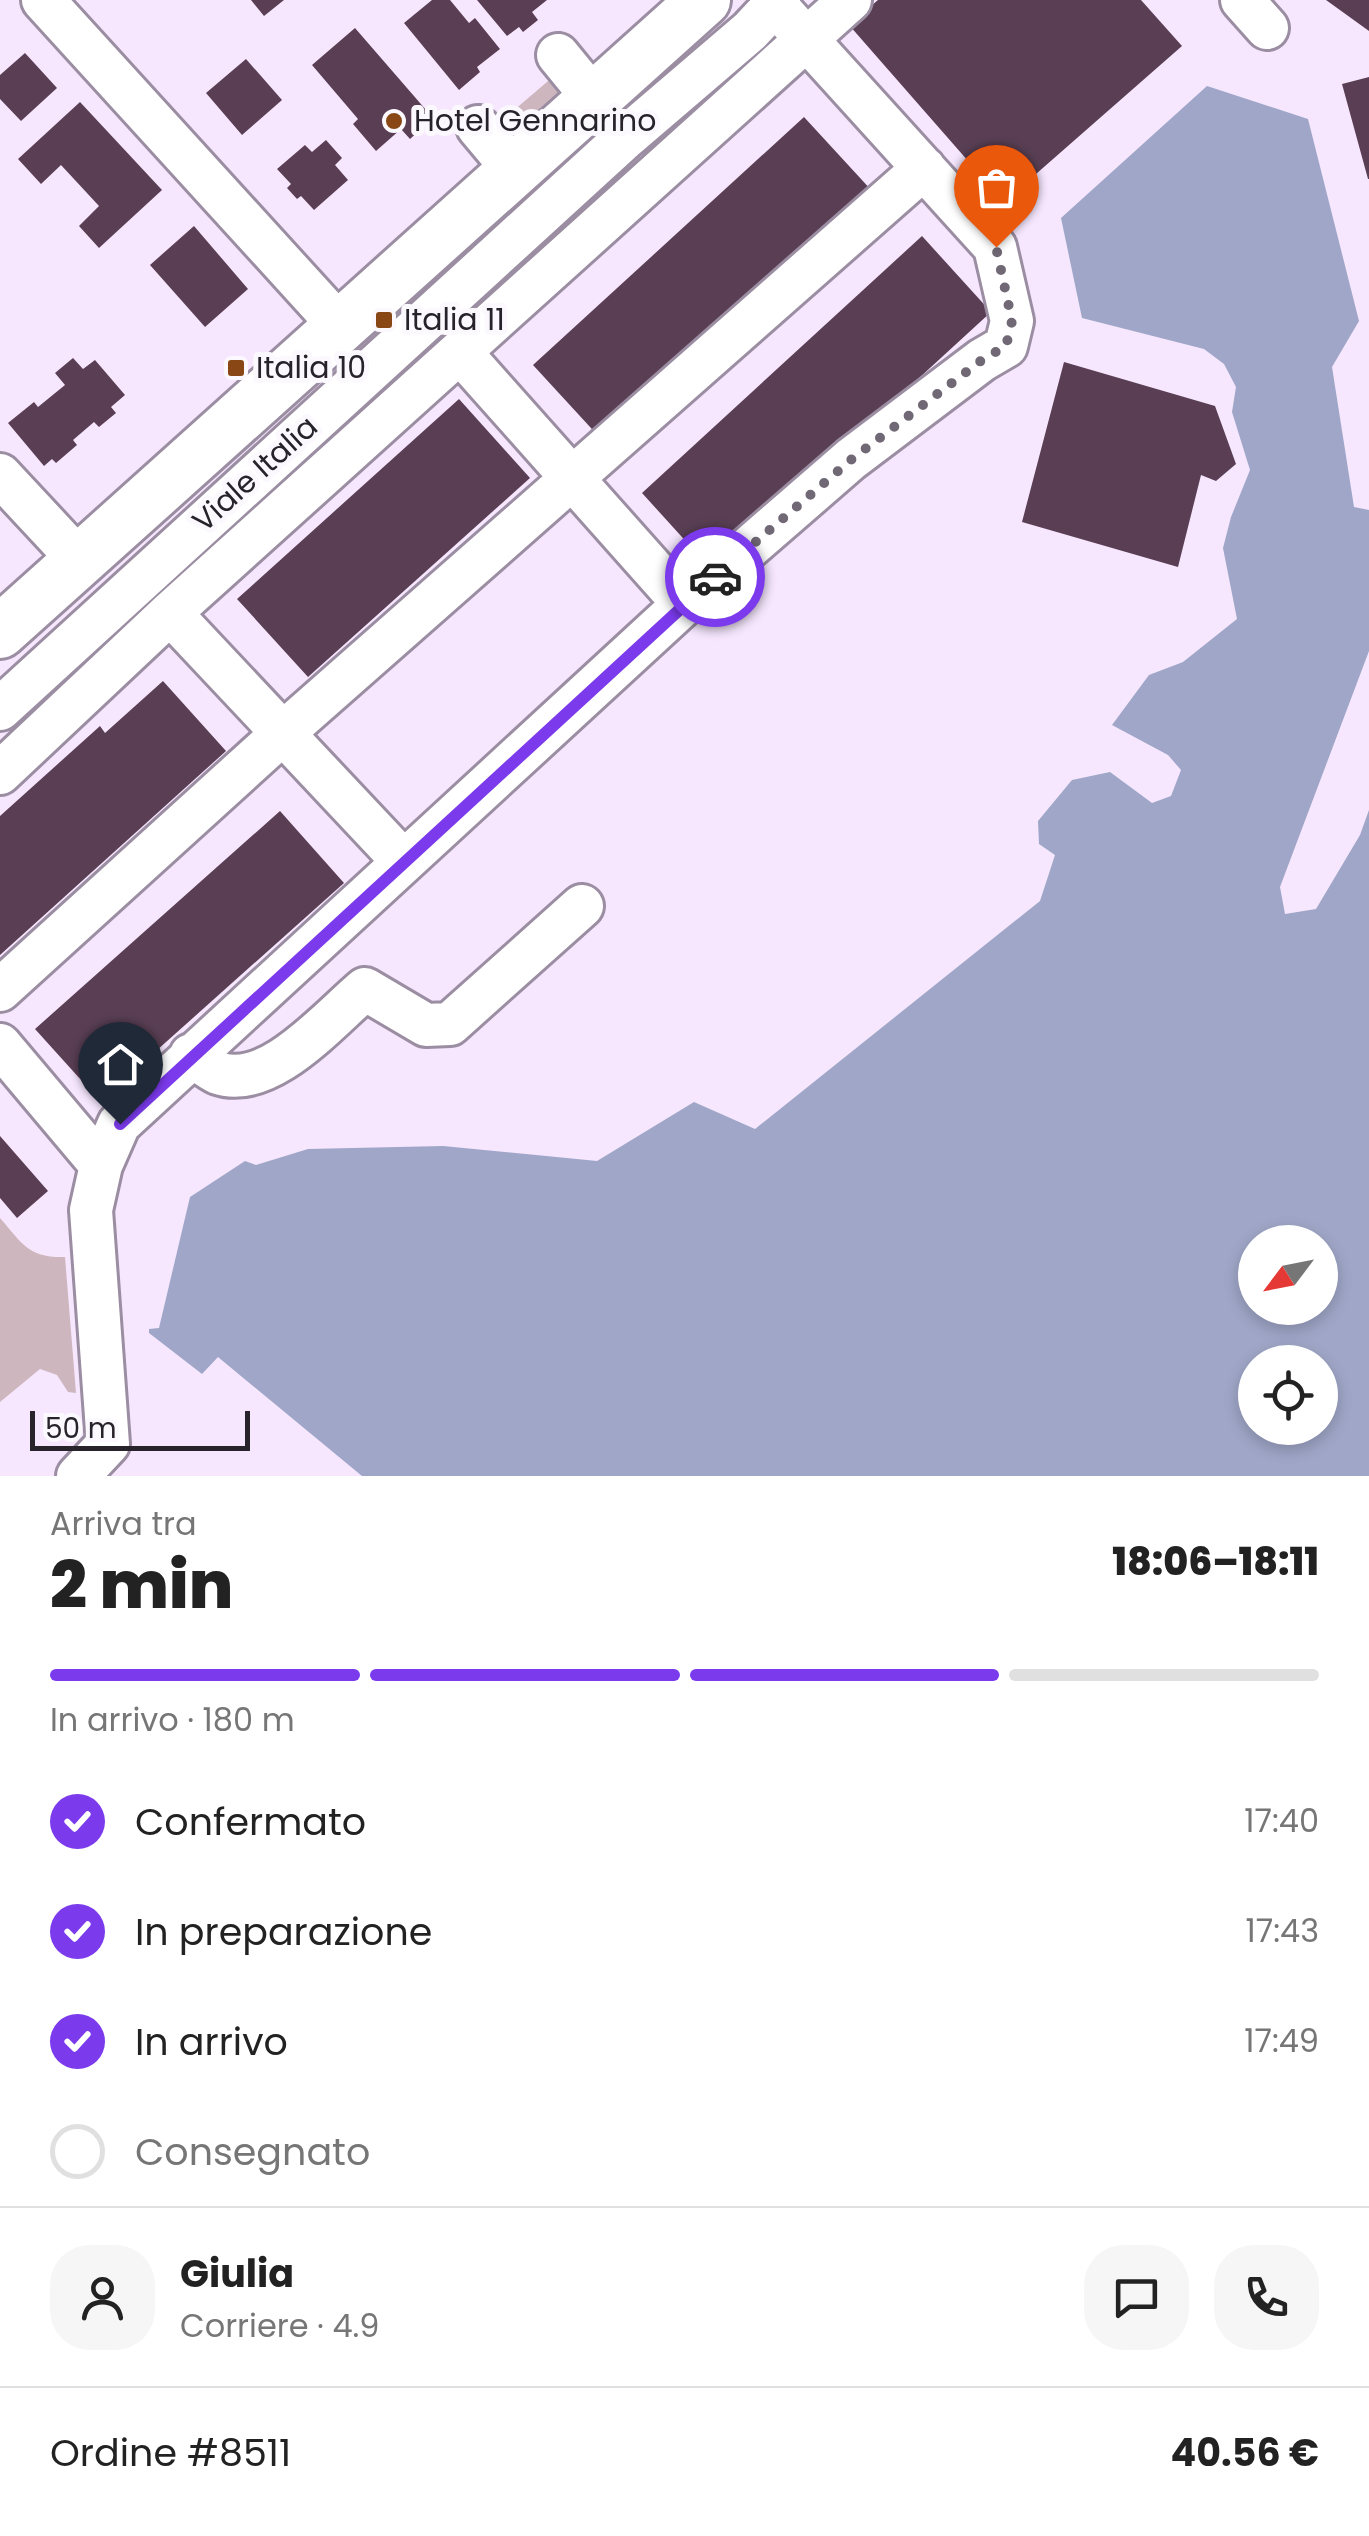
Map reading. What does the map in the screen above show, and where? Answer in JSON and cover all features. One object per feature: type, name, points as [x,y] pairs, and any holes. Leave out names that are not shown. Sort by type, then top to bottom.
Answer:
[{"type":"main road","name":"Viale Italia","points":[[0,632],[704,0]]},
{"type":"street","points":[[43,0],[339,325]]},
{"type":"street","points":[[0,773],[170,613],[850,0]]},
{"type":"street","points":[[78,1476],[108,1444],[91,1210],[101,1166],[120,1124],[684,604],[852,459],[1006,346],[1012,321],[996,247],[775,1]]},
{"type":"street","name":"Viale Italia","points":[[0,709],[626,138],[750,30],[775,1]]},
{"type":"street","points":[[558,55],[594,99]]},
{"type":"street","points":[[478,127],[514,170]]},
{"type":"street","points":[[0,990],[284,733],[924,168]]},
{"type":"street","points":[[460,352],[684,604]]},
{"type":"street","points":[[0,475],[80,561]]},
{"type":"street","points":[[170,613],[403,861]]},
{"type":"street","points":[[192,1055],[216,1072],[238,1076],[262,1072],[365,989],[426,1025],[450,1024],[582,906]]},
{"type":"street","points":[[0,1045],[101,1166]]},
{"type":"shaded area","points":[[561,70],[572,82],[504,141],[493,128]]},
{"type":"shaded area","points":[[0,1218],[34,1252],[65,1257],[76,1393],[68,1392],[57,1375],[40,1369],[0,1402]]},
{"type":"water","points":[[1207,86],[1308,119],[1359,321],[1332,367],[1354,507],[1369,510],[1369,651],[1280,887],[1285,914],[1316,909],[1360,835],[1369,810],[1369,1476],[362,1476],[218,1357],[202,1374],[149,1333],[149,1329],[159,1328],[190,1197],[245,1161],[256,1165],[308,1149],[443,1146],[597,1161],[694,1102],[755,1129],[1040,901],[1055,855],[1039,844],[1038,821],[1072,780],[1110,772],[1152,803],[1171,796],[1181,770],[1168,755],[1112,725],[1149,675],[1183,662],[1237,619],[1223,548],[1250,470],[1232,412],[1236,387],[1224,364],[1204,349],[1082,318],[1061,218]]},
{"type":"building","points":[[251,0],[284,0],[264,16]]},
{"type":"building","points":[[432,0],[450,0],[469,23],[475,18],[500,49],[477,67],[480,72],[459,90],[404,23]]},
{"type":"building","points":[[477,0],[547,0],[532,12],[538,20],[523,32],[519,27],[507,36]]},
{"type":"building","points":[[878,0],[1141,0],[1182,46],[1004,202],[849,25]]},
{"type":"building","points":[[1326,0],[1369,0],[1369,31]]},
{"type":"building","points":[[355,28],[433,118],[410,139],[401,129],[376,151],[353,124],[358,119],[312,65]]},
{"type":"building","points":[[25,53],[57,88],[21,121],[0,99],[0,75]]},
{"type":"building","points":[[246,59],[282,100],[242,135],[206,93]]},
{"type":"building","points":[[1369,77],[1369,179],[1368,179],[1342,84]]},
{"type":"building","points":[[80,102],[162,190],[99,248],[79,226],[99,206],[61,165],[41,184],[18,159]]},
{"type":"building","points":[[804,117],[873,192],[602,440],[533,365]]},
{"type":"building","points":[[326,140],[342,158],[335,165],[348,180],[314,210],[287,188],[291,184],[277,169],[305,145],[312,152]]},
{"type":"building","points":[[194,226],[248,289],[205,327],[150,265]]},
{"type":"building","points":[[922,236],[991,312],[711,569],[642,493]]},
{"type":"building","points":[[73,358],[83,369],[95,360],[125,395],[111,407],[116,413],[99,427],[94,422],[73,440],[77,445],[56,463],[52,459],[44,466],[8,423],[34,402],[38,407],[65,385],[55,373]]},
{"type":"building","points":[[1064,362],[1215,406],[1236,464],[1216,481],[1201,475],[1178,567],[1022,522]]},
{"type":"building","points":[[459,399],[530,478],[308,677],[237,599]]},
{"type":"building","points":[[163,681],[226,751],[0,955],[0,816],[100,726],[105,733]]},
{"type":"building","points":[[280,811],[344,883],[100,1101],[35,1029]]},
{"type":"building","points":[[0,1136],[48,1191],[17,1218],[0,1198]]},
{"type":"way so far","points":[[715,577],[852,459],[1006,346],[1012,321],[996,247]]},
{"type":"place","name":"Hotel Gennarino","points":[[394,121]]},
{"type":"place","name":"Italia 11","points":[[384,320]]},
{"type":"place","name":"Italia 10","points":[[236,368]]},
{"type":"route","points":[[120,1124],[715,577]]}]
